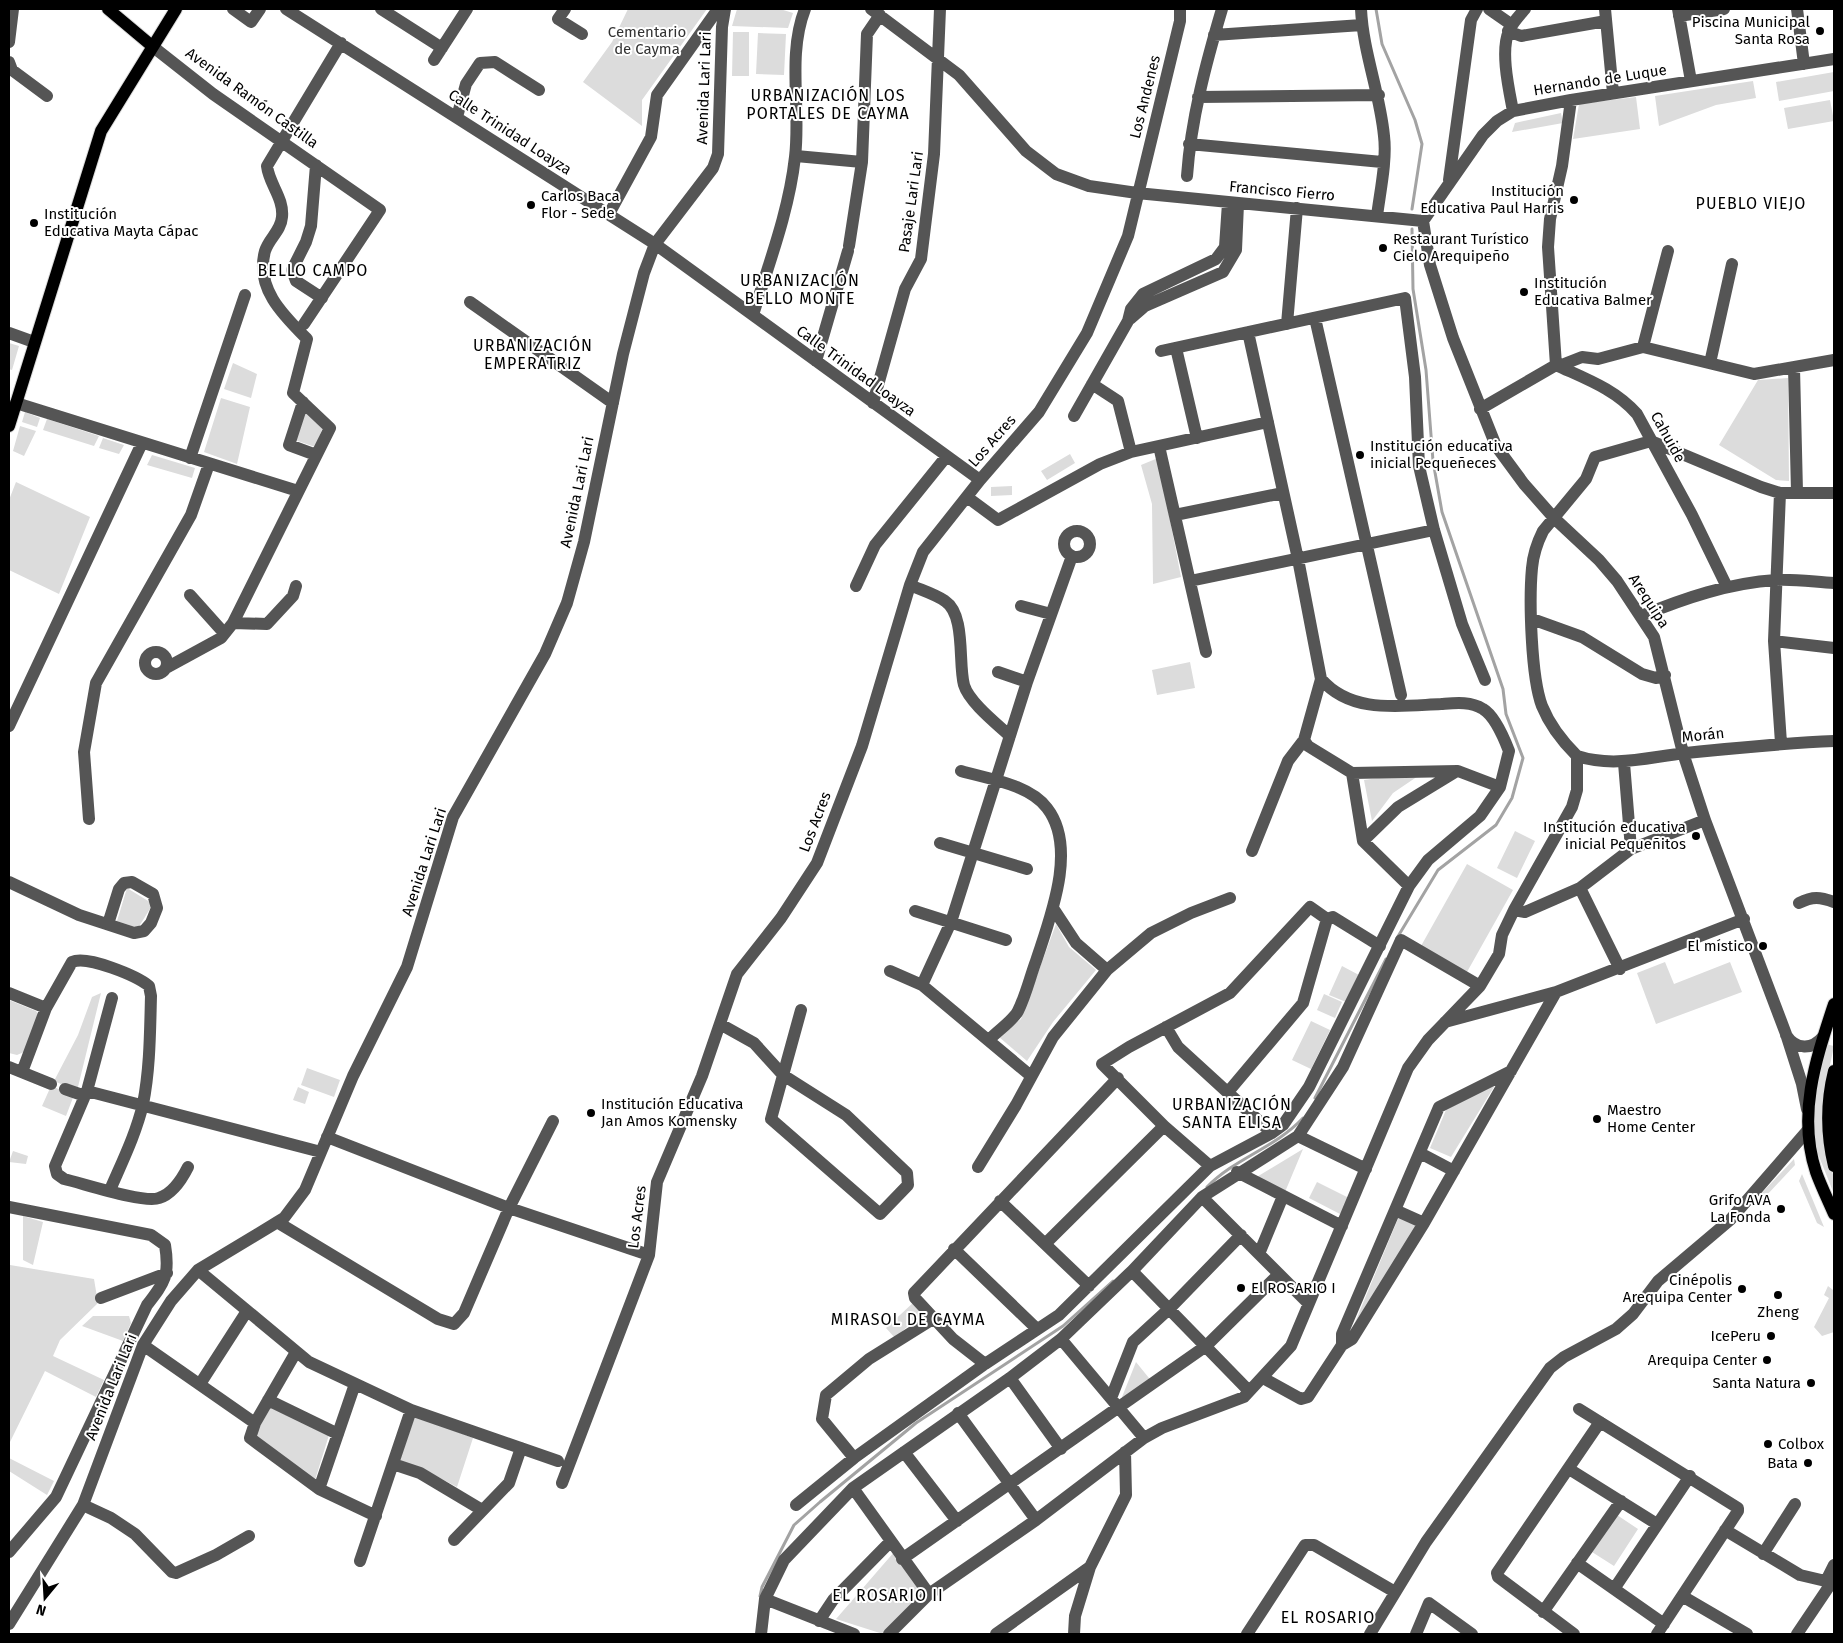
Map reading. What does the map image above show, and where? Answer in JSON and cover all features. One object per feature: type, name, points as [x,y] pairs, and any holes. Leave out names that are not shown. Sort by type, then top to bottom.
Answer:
[{"type":"main road","name":"Avenida Ramón Castilla","points":[[108,9],[152,46]]},
{"type":"main road","points":[[9,426],[101,131],[176,9]]},
{"type":"main road","points":[[1834,1004],[1814,1069],[1807,1111],[1808,1130],[1816,1172],[1834,1214]]},
{"type":"main road","points":[[1834,1071],[1828,1101],[1827,1124],[1834,1166]]},
{"type":"street","points":[[9,42],[13,9]]},
{"type":"street","points":[[233,9],[251,22],[260,9]]},
{"type":"street","name":"Calle Trinidad Loayza","points":[[286,9],[655,244],[980,480]]},
{"type":"street","points":[[381,9],[442,48]]},
{"type":"street","points":[[434,60],[467,9]]},
{"type":"street","points":[[565,9],[558,20],[582,34]]},
{"type":"street","name":"Avenida Lari Lari","points":[[9,1624],[83,1505],[143,1345],[171,1301],[198,1270],[284,1218],[305,1190],[353,1076],[407,967],[453,817],[545,654],[567,603],[584,542],[612,403],[644,272],[655,244],[713,168],[718,154],[718,16],[725,9]]},
{"type":"street","points":[[753,315],[785,210],[796,156],[798,31],[805,9]]},
{"type":"street","name":"Pasaje Lari Lari","points":[[874,403],[905,289],[920,259],[934,154],[940,9]]},
{"type":"street","name":"Los Andenes","points":[[1137,193],[1180,21],[1180,9]]},
{"type":"street","points":[[1187,176],[1189,144],[1198,96],[1222,9]]},
{"type":"street","points":[[1361,9],[1362,26],[1379,95],[1385,139],[1377,216]]},
{"type":"street","points":[[1449,183],[1471,20],[1477,9]]},
{"type":"street","points":[[1489,9],[1521,36],[1605,15],[1613,93]]},
{"type":"street","points":[[1513,111],[1507,85],[1506,57],[1510,28],[1525,9]]},
{"type":"street","points":[[1691,82],[1679,12],[1724,9]]},
{"type":"street","points":[[1797,9],[1804,64]]},
{"type":"street","points":[[816,361],[848,249],[862,162],[867,34],[875,12]]},
{"type":"street","name":"Francisco Fierro","points":[[875,12],[959,75],[1026,151],[1056,174],[1089,186],[1137,193],[1423,221]]},
{"type":"street","points":[[609,214],[651,137],[657,95],[718,16]]},
{"type":"street","points":[[1214,35],[1362,26]]},
{"type":"street","points":[[166,668],[221,638],[233,622],[330,428],[293,393],[307,339],[287,319],[266,289],[262,266],[266,248],[280,229],[283,215],[279,195],[269,179],[267,166],[341,43]]},
{"type":"street","name":"Avenida Ramón Castilla","points":[[152,46],[213,94],[380,210],[322,298]]},
{"type":"street","name":"Hernando de Luque","points":[[1423,221],[1483,135],[1497,121],[1513,111],[1613,93],[1834,59]]},
{"type":"street","points":[[9,62],[12,70],[47,96]]},
{"type":"street","points":[[457,117],[466,84],[480,63],[494,62],[539,90]]},
{"type":"street","points":[[1198,96],[1379,95]]},
{"type":"street","points":[[1558,366],[1548,246],[1550,219],[1562,166],[1571,100]]},
{"type":"street","points":[[1189,144],[1382,162]]},
{"type":"street","points":[[796,156],[862,162]]},
{"type":"street","points":[[304,324],[322,298],[296,281],[292,270],[306,242],[311,226],[316,164]]},
{"type":"street","name":"Los Acres","points":[[562,1483],[650,1254],[657,1182],[702,1076],[737,974],[781,918],[817,863],[862,746],[910,585],[923,552],[980,480],[1039,412],[1087,334],[1128,236],[1137,193]]},
{"type":"street","points":[[1074,416],[1128,321],[1145,306],[1223,272],[1236,250],[1233,203]]},
{"type":"street","points":[[1286,324],[1297,208]]},
{"type":"street","name":"Arequipa","points":[[1423,221],[1436,283],[1453,338],[1496,446],[1524,484],[1554,518],[1599,560],[1641,616],[1654,637],[1683,753],[1705,820],[1786,1034],[1802,1084],[1807,1111]]},
{"type":"street","points":[[1643,347],[1668,251]]},
{"type":"street","points":[[1710,363],[1732,264]]},
{"type":"street","points":[[190,458],[245,295]]},
{"type":"street","points":[[1161,351],[1405,298],[1415,377],[1419,466],[1434,530],[1462,624],[1485,680]]},
{"type":"street","points":[[470,302],[612,403]]},
{"type":"street","points":[[1316,318],[1401,695]]},
{"type":"street","points":[[1248,332],[1298,559],[1321,679],[1304,740],[1288,761],[1252,851]]},
{"type":"street","points":[[9,333],[34,342]]},
{"type":"street","points":[[1480,409],[1558,366],[1582,357],[1598,360],[1643,347],[1754,374],[1834,360]]},
{"type":"street","points":[[1176,348],[1197,438]]},
{"type":"street","name":"Cahuide","points":[[1558,366],[1590,379],[1616,394],[1637,414],[1692,515],[1727,587]]},
{"type":"street","points":[[1794,368],[1797,492]]},
{"type":"street","points":[[1092,384],[1118,401],[1131,452]]},
{"type":"street","points":[[303,402],[289,445],[316,455]]},
{"type":"street","points":[[16,403],[298,492]]},
{"type":"street","points":[[967,497],[998,520],[1100,464],[1131,452],[1268,422]]},
{"type":"street","points":[[889,1634],[929,1594],[1036,1520],[1144,1438],[1162,1428],[1244,1396],[1291,1346],[1408,1068],[1428,1040],[1480,986],[1499,954],[1502,935],[1514,910],[1572,808],[1576,790],[1577,756],[1559,738],[1542,707],[1536,676],[1532,619],[1532,567],[1535,552],[1543,532],[1586,479],[1595,457],[1651,441],[1761,487],[1780,493],[1834,493]]},
{"type":"street","points":[[9,726],[142,443]]},
{"type":"street","points":[[1159,446],[1206,652]]},
{"type":"street","points":[[856,586],[875,545],[946,457]]},
{"type":"street","points":[[89,819],[84,752],[96,683],[191,515],[209,464]]},
{"type":"street","points":[[1175,515],[1283,493]]},
{"type":"street","points":[[1780,493],[1774,641],[1781,743]]},
{"type":"street","points":[[1190,581],[1434,530]]},
{"type":"street","points":[[922,985],[951,922],[1027,682],[1072,556]]},
{"type":"street","points":[[1641,616],[1683,599],[1727,587],[1777,580],[1834,583]]},
{"type":"street","points":[[910,585],[945,600],[952,607],[960,632],[964,686],[986,713],[1010,736]]},
{"type":"street","points":[[233,622],[267,624],[293,596],[296,586]]},
{"type":"street","points":[[190,595],[224,633]]},
{"type":"street","points":[[1021,606],[1051,614]]},
{"type":"street","points":[[1532,619],[1582,636],[1642,674],[1656,678],[1665,675]]},
{"type":"street","points":[[1774,641],[1834,648]]},
{"type":"street","points":[[998,672],[1027,682]]},
{"type":"street","points":[[796,1505],[854,1458],[984,1364],[1059,1315],[1210,1166],[1272,1133],[1294,1112],[1309,1087],[1409,886],[1428,860],[1480,816],[1500,787],[1509,751],[1491,716],[1484,709],[1469,703],[1395,706],[1358,704],[1330,688],[1321,679]]},
{"type":"street","points":[[1304,740],[1308,746],[1352,773],[1458,770],[1500,787]]},
{"type":"street","name":"Morán","points":[[1577,756],[1592,761],[1624,763],[1683,753],[1781,743],[1834,742]]},
{"type":"street","points":[[1624,763],[1631,850]]},
{"type":"street","points":[[1362,840],[1398,807],[1458,770]]},
{"type":"street","points":[[961,771],[1030,793],[1046,806],[1054,820],[1060,837],[1060,860],[1053,908],[1017,1013],[989,1040]]},
{"type":"street","points":[[1352,773],[1362,840],[1409,886]]},
{"type":"street","points":[[1514,910],[1525,912],[1580,888],[1631,850],[1705,820]]},
{"type":"street","points":[[940,843],[1027,869]]},
{"type":"street","points":[[9,882],[78,915],[108,924]]},
{"type":"street","points":[[1580,888],[1620,969]]},
{"type":"street","points":[[1799,903],[1810,898],[1819,897],[1834,902]]},
{"type":"street","points":[[978,1167],[1016,1106],[1053,1038],[1108,970],[1151,933],[1191,913],[1230,898]]},
{"type":"street","points":[[1210,1166],[1164,1126],[1102,1064],[1230,993],[1310,907],[1327,919]]},
{"type":"street","points":[[1053,908],[1076,943],[1108,970]]},
{"type":"street","points":[[915,911],[1006,940]]},
{"type":"street","points":[[1327,919],[1333,917],[1380,946]]},
{"type":"street","points":[[1228,1092],[1303,1003],[1327,919]]},
{"type":"street","points":[[1445,1022],[1556,992],[1620,969],[1744,919]]},
{"type":"street","points":[[761,1634],[765,1600],[784,1560],[853,1488],[1010,1378],[1061,1339],[1132,1271],[1202,1197],[1237,1172],[1298,1136],[1343,1067],[1401,940],[1480,986]]},
{"type":"street","points":[[22,1072],[46,1008],[74,960],[130,974],[149,986],[151,996],[148,1074],[142,1105],[131,1142],[110,1190]]},
{"type":"street","points":[[890,971],[922,985],[1032,1076]]},
{"type":"street","points":[[1262,1378],[1304,1399],[1308,1397],[1342,1345],[1352,1338],[1424,1223],[1556,992]]},
{"type":"street","points":[[9,993],[46,1008]]},
{"type":"street","points":[[112,998],[86,1093],[55,1166],[55,1171],[64,1179],[145,1199],[157,1199],[168,1193],[181,1180],[188,1167]]},
{"type":"street","points":[[720,1024],[754,1043],[783,1075],[846,1115],[907,1173],[908,1185],[880,1214],[771,1119],[783,1075],[801,1010]]},
{"type":"street","points":[[1166,1027],[1178,1047],[1272,1133]]},
{"type":"street","points":[[1786,1034],[1797,1046],[1805,1047],[1813,1046],[1823,1037]]},
{"type":"street","points":[[9,1067],[51,1084]]},
{"type":"street","points":[[1342,1345],[1342,1334],[1439,1107],[1510,1071]]},
{"type":"street","points":[[984,1364],[933,1319],[914,1298],[914,1293],[1118,1078]]},
{"type":"street","points":[[65,1089],[142,1105],[321,1152]]},
{"type":"street","points":[[277,1222],[438,1319],[454,1324],[464,1314],[509,1208],[553,1121]]},
{"type":"street","points":[[1046,1244],[1164,1126]]},
{"type":"street","points":[[1370,1634],[1426,1542],[1550,1368],[1564,1357],[1616,1329],[1633,1314],[1658,1281],[1730,1220],[1808,1130]]},
{"type":"street","points":[[1298,1136],[1366,1169]]},
{"type":"street","points":[[327,1137],[509,1208],[650,1254]]},
{"type":"street","points":[[1420,1153],[1454,1171]]},
{"type":"street","points":[[1237,1172],[1342,1226]]},
{"type":"street","points":[[1259,1254],[1283,1196]]},
{"type":"street","points":[[1202,1197],[1308,1303]]},
{"type":"street","points":[[1000,1201],[1089,1286]]},
{"type":"street","points":[[9,1207],[151,1235],[165,1245],[168,1264],[167,1273],[159,1290],[148,1305],[56,1497],[9,1552]]},
{"type":"street","points":[[1395,1210],[1424,1223]]},
{"type":"street","points":[[1114,1403],[1133,1342],[1170,1308],[1241,1235]]},
{"type":"street","points":[[954,1249],[1037,1329]]},
{"type":"street","points":[[198,1270],[309,1362],[411,1410],[558,1461]]},
{"type":"street","points":[[1132,1271],[1249,1391]]},
{"type":"street","points":[[101,1298],[167,1273]]},
{"type":"street","points":[[902,1559],[1061,1449],[1114,1403],[1206,1346],[1279,1274]]},
{"type":"street","points":[[159,1290],[171,1301]]},
{"type":"street","points":[[200,1384],[247,1311]]},
{"type":"street","points":[[854,1458],[822,1419],[826,1396],[868,1359],[933,1319]]},
{"type":"street","points":[[1061,1339],[1144,1438]]},
{"type":"street","points":[[143,1345],[255,1423]]},
{"type":"street","points":[[296,1352],[255,1423],[250,1434],[252,1441],[319,1489],[376,1516]]},
{"type":"street","points":[[1010,1378],[1061,1449]]},
{"type":"street","points":[[319,1489],[355,1384]]},
{"type":"street","points":[[268,1400],[338,1434]]},
{"type":"street","points":[[360,1561],[411,1410]]},
{"type":"street","points":[[1577,1563],[1614,1589],[1660,1629],[1738,1512],[1738,1508],[1690,1476],[1579,1410]]},
{"type":"street","points":[[958,1413],[1036,1520]]},
{"type":"street","points":[[1574,1634],[1498,1577],[1497,1573],[1600,1422]]},
{"type":"street","points":[[454,1540],[509,1483],[521,1448]]},
{"type":"street","points":[[904,1452],[957,1521]]},
{"type":"street","points":[[1074,1634],[1075,1616],[1090,1567],[1126,1495],[1125,1452]]},
{"type":"street","points":[[393,1464],[420,1473],[482,1510]]},
{"type":"street","points":[[1569,1468],[1657,1524]]},
{"type":"street","points":[[1614,1589],[1690,1476]]},
{"type":"street","points":[[853,1488],[902,1559],[929,1594]]},
{"type":"street","points":[[1543,1612],[1621,1501]]},
{"type":"street","points":[[1763,1554],[1795,1504]]},
{"type":"street","points":[[83,1505],[112,1518],[135,1534],[172,1572],[176,1573],[216,1555],[249,1536]]},
{"type":"street","points":[[1726,1530],[1800,1575],[1831,1582]]},
{"type":"street","points":[[819,1621],[833,1600],[890,1542]]},
{"type":"street","points":[[1247,1634],[1305,1545],[1314,1545],[1395,1592]]},
{"type":"street","points":[[1797,1634],[1831,1582],[1834,1565]]},
{"type":"street","points":[[996,1634],[1090,1567]]},
{"type":"street","points":[[1682,1596],[1746,1634]]},
{"type":"street","points":[[765,1600],[819,1621],[841,1632],[854,1634]]},
{"type":"street","points":[[1416,1634],[1429,1603],[1472,1634]]},
{"type":"green space","name":"Cementario de Cayma","points":[[628,9],[707,9],[642,100],[642,126],[583,82],[612,42]]},
{"type":"green space","points":[[737,9],[780,9],[793,13],[788,28],[732,26]]},
{"type":"green space","points":[[733,32],[749,32],[749,76],[732,76]]},
{"type":"green space","points":[[758,33],[786,34],[784,75],[756,74]]},
{"type":"green space","points":[[1834,72],[1834,91],[1779,101],[1776,82]]},
{"type":"green space","points":[[1753,81],[1756,98],[1716,105],[1659,126],[1655,96]]},
{"type":"green space","points":[[1636,97],[1640,129],[1573,139],[1579,104]]},
{"type":"green space","points":[[1830,100],[1834,121],[1788,129],[1784,108]]},
{"type":"green space","points":[[1561,113],[1563,123],[1512,132],[1515,123]]},
{"type":"green space","points":[[9,343],[19,346],[12,370],[9,369]]},
{"type":"green space","points":[[233,363],[257,374],[251,398],[224,389]]},
{"type":"green space","points":[[1788,378],[1789,481],[1776,480],[1719,445],[1758,380]]},
{"type":"green space","points":[[221,398],[250,407],[237,464],[204,452]]},
{"type":"green space","points":[[311,410],[323,427],[315,447],[295,440],[301,413]]},
{"type":"green space","points":[[25,412],[40,418],[37,427],[22,422]]},
{"type":"green space","points":[[47,419],[99,436],[94,446],[43,430]]},
{"type":"green space","points":[[20,426],[36,431],[24,456],[13,451]]},
{"type":"green space","points":[[103,438],[124,445],[119,454],[99,448]]},
{"type":"green space","points":[[1070,454],[1075,463],[1047,480],[1041,471]]},
{"type":"green space","points":[[152,455],[195,468],[192,478],[147,465]]},
{"type":"green space","points":[[1158,458],[1181,577],[1153,584],[1152,504],[1141,465]]},
{"type":"green space","points":[[16,482],[90,517],[59,594],[9,570],[9,500]]},
{"type":"green space","points":[[1012,486],[1012,495],[991,496],[991,487]]},
{"type":"green space","points":[[1190,662],[1195,688],[1157,695],[1152,670]]},
{"type":"green space","points":[[1424,772],[1393,793],[1372,821],[1364,780]]},
{"type":"green space","points":[[1515,831],[1535,841],[1517,878],[1497,868]]},
{"type":"green space","points":[[1467,864],[1513,890],[1467,972],[1421,946]]},
{"type":"green space","points":[[127,888],[153,904],[138,928],[117,921]]},
{"type":"green space","points":[[1056,924],[1069,947],[1096,970],[1053,1022],[1027,1061],[999,1037],[1021,1019]]},
{"type":"green space","points":[[1665,962],[1674,984],[1730,962],[1742,992],[1656,1024],[1637,973]]},
{"type":"green space","points":[[1342,966],[1359,975],[1346,1002],[1329,995]]},
{"type":"green space","points":[[101,993],[77,1091],[54,1081],[78,1035],[92,997]]},
{"type":"green space","points":[[1324,994],[1342,1002],[1335,1018],[1317,1010]]},
{"type":"green space","points":[[9,1000],[36,1011],[39,1015],[24,1052],[17,1055],[9,1053]]},
{"type":"green space","points":[[1311,1021],[1330,1030],[1311,1069],[1292,1060]]},
{"type":"green space","points":[[1825,1044],[1834,1046],[1825,1089],[1825,1148],[1834,1178],[1834,1194],[1814,1144],[1812,1118]]},
{"type":"green space","points":[[307,1068],[340,1080],[334,1097],[301,1085]]},
{"type":"green space","points":[[1497,1082],[1451,1157],[1430,1148],[1446,1110]]},
{"type":"green space","points":[[51,1086],[74,1095],[66,1116],[42,1106]]},
{"type":"green space","points":[[298,1087],[309,1092],[305,1104],[293,1100]]},
{"type":"green space","points":[[1303,1149],[1285,1192],[1255,1178]]},
{"type":"green space","points":[[13,1151],[28,1156],[26,1164],[9,1162]]},
{"type":"green space","points":[[1794,1159],[1795,1165],[1766,1196],[1759,1196]]},
{"type":"green space","points":[[1802,1174],[1824,1227],[1817,1223],[1799,1181]]},
{"type":"green space","points":[[1317,1182],[1349,1198],[1340,1214],[1309,1198]]},
{"type":"green space","points":[[1400,1214],[1417,1224],[1351,1332]]},
{"type":"green space","points":[[23,1216],[43,1222],[33,1265],[23,1260]]},
{"type":"green space","points":[[10,1265],[94,1279],[98,1303],[60,1340],[53,1356],[104,1380],[96,1397],[45,1371],[9,1444]]},
{"type":"green space","points":[[1828,1286],[1833,1290],[1834,1332],[1822,1336],[1814,1327],[1829,1298],[1824,1295]]},
{"type":"green space","points":[[915,1301],[924,1311],[895,1338],[886,1328]]},
{"type":"green space","points":[[93,1316],[129,1316],[131,1323],[123,1341],[82,1326]]},
{"type":"green space","points":[[1136,1362],[1153,1383],[1124,1400],[1122,1397]]},
{"type":"green space","points":[[271,1407],[329,1435],[315,1480],[256,1436]]},
{"type":"green space","points":[[415,1416],[473,1438],[457,1487],[425,1470],[399,1462]]},
{"type":"green space","points":[[9,1458],[54,1481],[47,1495],[9,1471]]},
{"type":"green space","points":[[1617,1515],[1638,1529],[1614,1566],[1592,1552]]},
{"type":"green space","points":[[895,1551],[924,1590],[883,1634],[836,1619]]},
{"type":"waterway","points":[[1376,9],[1382,44],[1415,120],[1422,144],[1412,209]]},
{"type":"waterway","points":[[1397,938],[1438,870],[1496,825],[1512,798],[1523,758],[1506,714],[1503,689],[1442,512],[1433,461],[1426,370],[1413,289],[1412,229]]},
{"type":"waterway","points":[[1315,1098],[1386,959]]},
{"type":"waterway","points":[[1207,1187],[1230,1168],[1280,1137],[1303,1118]]},
{"type":"waterway","points":[[760,1596],[762,1587],[794,1525],[916,1423],[1063,1326],[1113,1281]]},
{"type":"place","name":"Piscina Municipal Santa Rosa","points":[[1820,31]]},
{"type":"place","name":"Institución Educativa Paul Harris","points":[[1574,200]]},
{"type":"place","name":"Carlos Baca Flor - Sede","points":[[531,205]]},
{"type":"place","name":"Institución Educativa Mayta Cápac","points":[[34,223]]},
{"type":"place","name":"Restaurant Turístico Cielo Arequipeño","points":[[1383,248]]},
{"type":"place","name":"Institución Educativa Balmer","points":[[1524,292]]},
{"type":"place","name":"Institución educativa inicial Pequeñeces","points":[[1360,455]]},
{"type":"place","name":"Institución educativa inicial Pequeñitos","points":[[1696,836]]},
{"type":"place","name":"El místico","points":[[1763,946]]},
{"type":"place","name":"Institución Educativa Jan Amos Komensky","points":[[591,1113]]},
{"type":"place","name":"Maestro Home Center","points":[[1597,1119]]},
{"type":"place","name":"Grifo AVA La Fonda","points":[[1781,1209]]},
{"type":"place","name":"El ROSARIO I","points":[[1241,1288]]},
{"type":"place","name":"Cinépolis Arequipa Center","points":[[1742,1289]]},
{"type":"place","name":"Zheng","points":[[1778,1295]]},
{"type":"place","name":"IcePeru","points":[[1771,1336]]},
{"type":"place","name":"Arequipa Center","points":[[1767,1360]]},
{"type":"place","name":"Santa Natura","points":[[1811,1383]]},
{"type":"place","name":"Colbox","points":[[1768,1444]]},
{"type":"place","name":"Bata","points":[[1808,1463]]},
{"type":"district","name":"URBANIZACIÓN LOS PORTALES DE CAYMA","points":[[828,104]]},
{"type":"district","name":"PUEBLO VIEJO","points":[[1751,203]]},
{"type":"district","name":"BELLO CAMPO","points":[[313,270]]},
{"type":"district","name":"URBANIZACIÓN BELLO MONTE","points":[[800,289]]},
{"type":"district","name":"URBANIZACIÓN EMPERATRIZ","points":[[533,354]]},
{"type":"district","name":"URBANIZACIÓN SANTA ELISA","points":[[1232,1113]]},
{"type":"district","name":"MIRASOL DE CAYMA","points":[[908,1319]]},
{"type":"district","name":"EL ROSARIO II","points":[[888,1595]]},
{"type":"district","name":"EL ROSARIO","points":[[1328,1617]]}]
